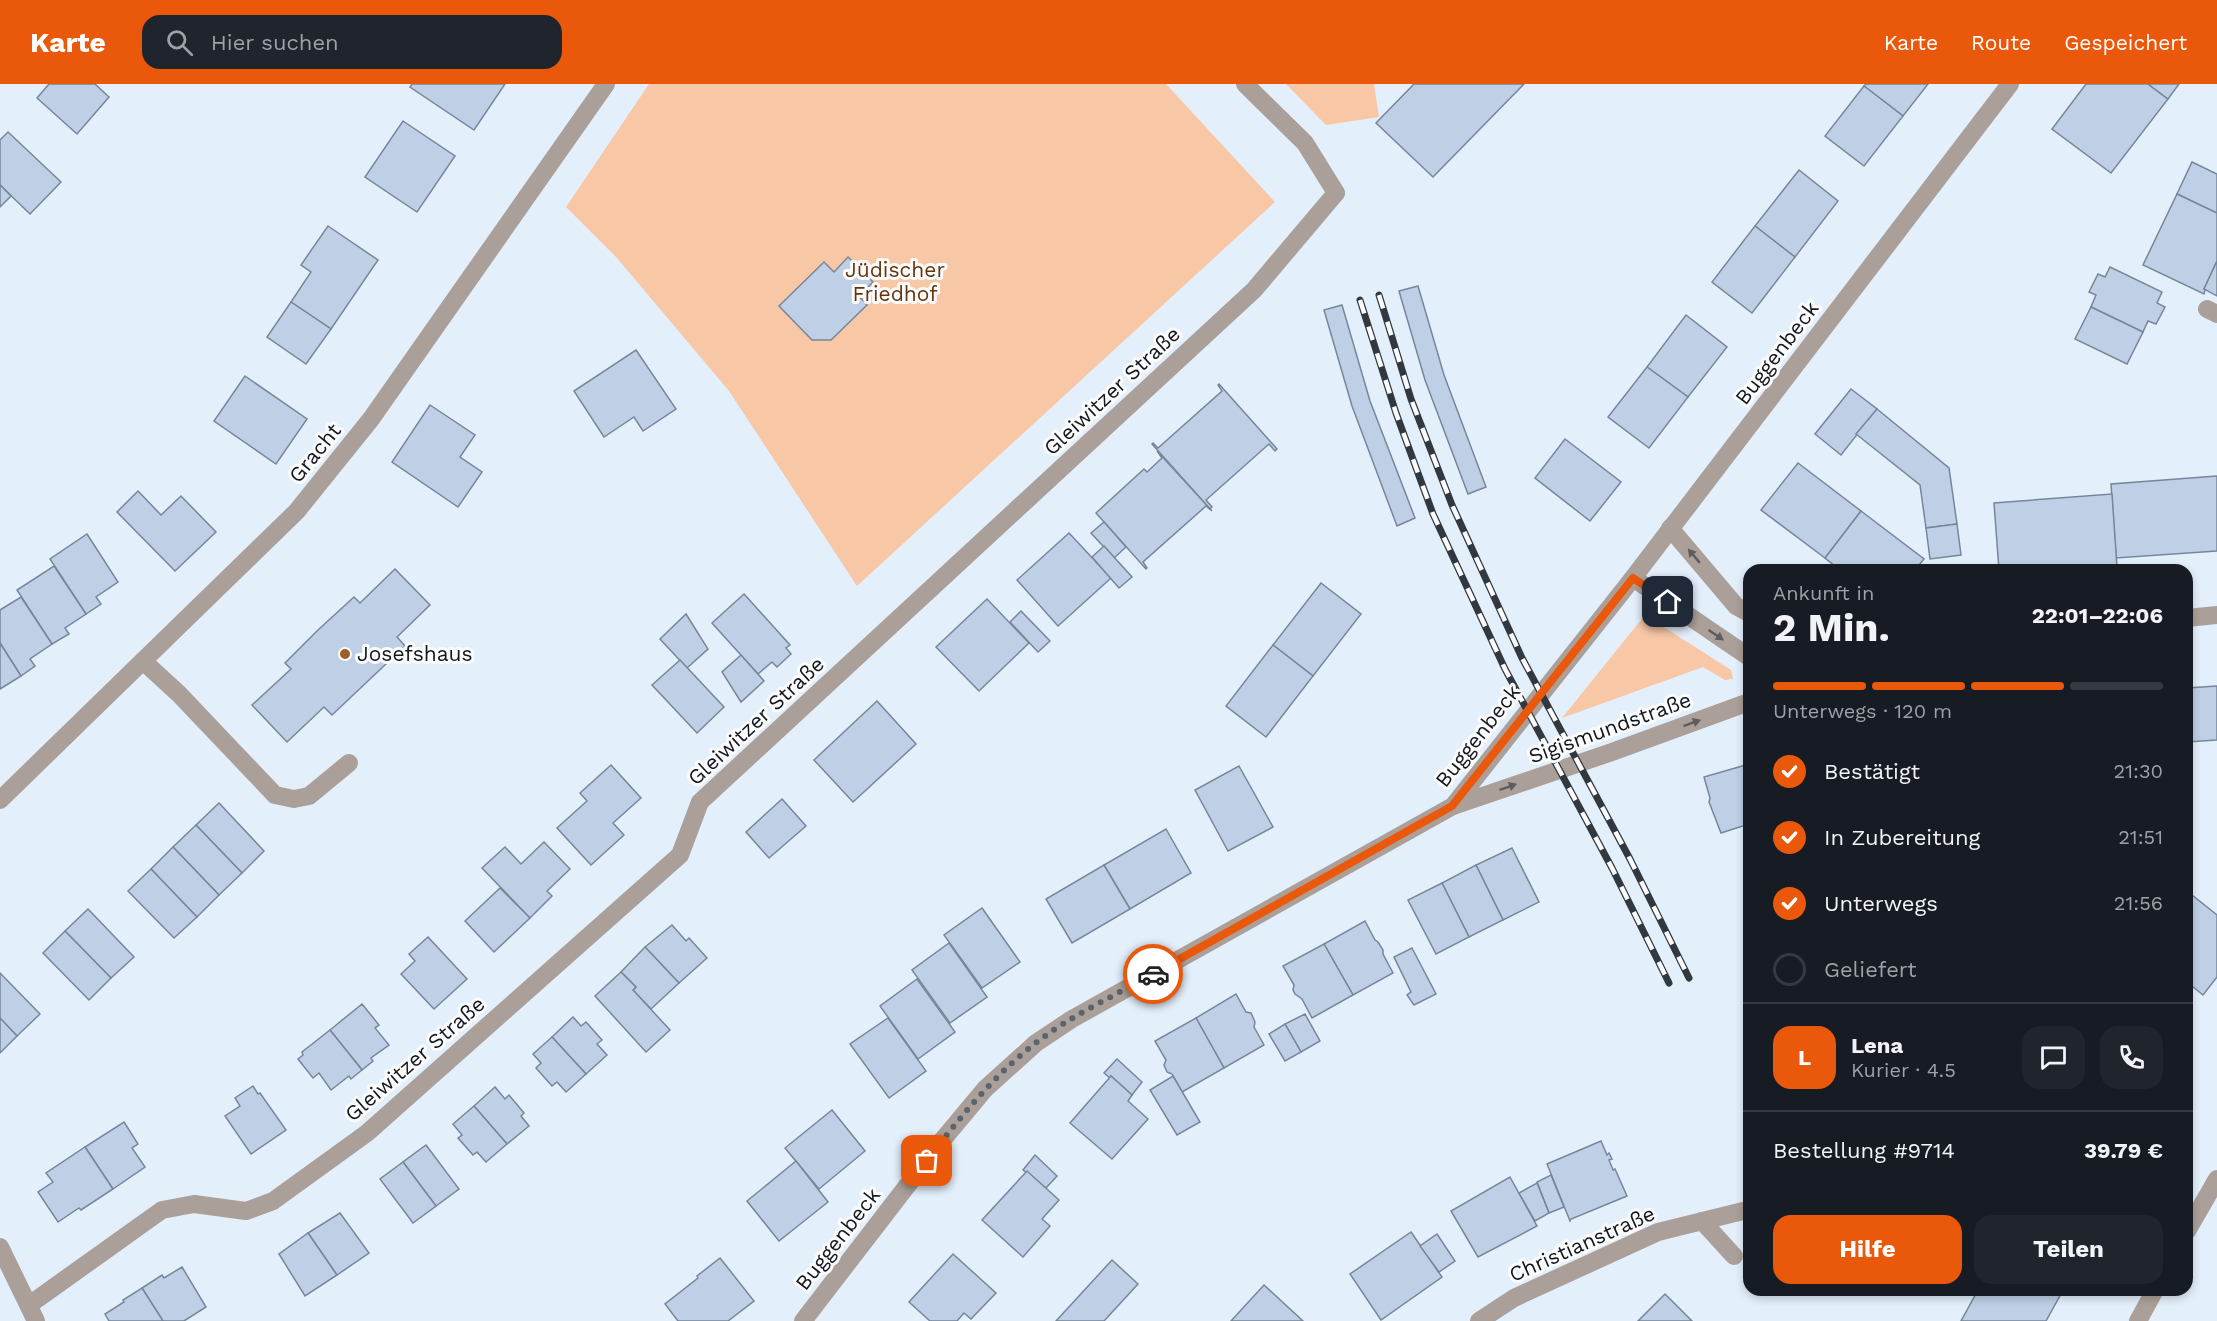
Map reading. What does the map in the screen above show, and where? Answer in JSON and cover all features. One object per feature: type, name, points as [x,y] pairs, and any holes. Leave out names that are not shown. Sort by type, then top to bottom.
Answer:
[{"type":"street","name":"Gracht","points":[[0,801],[297,511],[371,419],[606,84]]},
{"type":"street","name":"Gleiwitzer Straße","points":[[32,1313],[162,1210],[194,1204],[246,1210],[273,1201],[366,1133],[680,855],[700,802],[1254,290],[1336,193],[1305,143],[1245,84]]},
{"type":"street","name":"Buggenbeck","points":[[803,1321],[940,1143],[985,1089],[1036,1042],[1072,1019],[1452,806],[1633,578],[2010,84]]},
{"type":"street","points":[[1670,528],[1736,606],[1743,610]]},
{"type":"street","points":[[1633,578],[1743,653]]},
{"type":"street","points":[[2193,617],[2217,615]]},
{"type":"street","points":[[143,661],[179,694],[276,795],[294,799],[309,796],[348,763]]},
{"type":"street","name":"Sigismundstraße","points":[[1452,806],[1612,752],[1743,704]]},
{"type":"street","points":[[2193,1221],[2217,1179]]},
{"type":"street","name":"Christianstraße","points":[[1479,1321],[1514,1298],[1658,1232],[1743,1211]]},
{"type":"street","points":[[1702,1221],[1734,1256]]},
{"type":"street","points":[[0,1247],[32,1313]]},
{"type":"street","points":[[2138,1321],[2152,1296]]},
{"type":"green space","name":"Jüdischer Friedhof","points":[[649,84],[1166,84],[1275,202],[857,586],[729,391],[617,258],[566,207]]},
{"type":"green space","points":[[1286,84],[1374,84],[1379,117],[1326,125]]},
{"type":"green space","points":[[1645,615],[1731,670],[1733,679],[1725,680],[1703,667],[1562,718]]},
{"type":"building","points":[[49,84],[95,84],[109,97],[77,134],[37,98]]},
{"type":"building","points":[[412,84],[505,84],[474,130],[410,87]]},
{"type":"building","points":[[1414,84],[1524,84],[1433,177],[1376,123]]},
{"type":"building","points":[[1866,84],[1928,84],[1903,116],[1864,86]]},
{"type":"building","points":[[2086,84],[2148,84],[2168,99],[2111,173],[2052,129]]},
{"type":"building","points":[[2148,84],[2179,84],[2168,99]]},
{"type":"building","points":[[1864,86],[1903,116],[1864,166],[1825,136]]},
{"type":"building","points":[[403,121],[455,156],[417,212],[365,177]]},
{"type":"building","points":[[8,132],[61,182],[30,214],[0,185],[0,140]]},
{"type":"building","points":[[2192,162],[2217,174],[2217,213],[2177,194]]},
{"type":"building","points":[[1799,170],[1838,201],[1795,257],[1755,226]]},
{"type":"building","points":[[0,185],[11,196],[0,207]]},
{"type":"building","points":[[2177,194],[2217,213],[2217,261],[2204,289],[2204,294],[2143,265]]},
{"type":"building","points":[[328,226],[378,260],[331,329],[291,302],[311,272],[301,265]]},
{"type":"building","points":[[1755,226],[1795,257],[1752,313],[1712,282]]},
{"type":"building","points":[[848,257],[873,282],[859,296],[867,305],[831,340],[812,340],[779,306],[824,262],[834,272]]},
{"type":"building","points":[[2217,261],[2217,296],[2204,289]]},
{"type":"building","points":[[2110,267],[2162,292],[2157,303],[2165,307],[2156,324],[2148,321],[2143,332],[2091,307],[2096,295],[2089,292],[2098,274],[2105,277]]},
{"type":"building","points":[[1418,286],[1444,375],[1486,487],[1468,494],[1425,380],[1399,291]]},
{"type":"building","points":[[291,302],[331,329],[306,364],[267,337]]},
{"type":"building","points":[[1342,305],[1370,401],[1415,518],[1397,526],[1352,406],[1324,310]]},
{"type":"building","points":[[2091,307],[2143,332],[2127,364],[2075,339]]},
{"type":"building","points":[[1686,315],[1727,347],[1688,397],[1647,367]]},
{"type":"building","points":[[636,350],[676,409],[643,431],[634,417],[604,437],[574,391]]},
{"type":"building","points":[[1647,367],[1688,397],[1649,448],[1608,417]]},
{"type":"building","points":[[245,376],[307,419],[276,464],[214,421]]},
{"type":"building","points":[[1219,384],[1277,449],[1275,451],[1269,444],[1206,500],[1212,507],[1210,509],[1152,444],[1158,448],[1222,391]]},
{"type":"building","points":[[1851,389],[1877,409],[1841,455],[1815,434]]},
{"type":"building","points":[[430,405],[475,435],[460,457],[482,472],[458,507],[392,462]]},
{"type":"building","points":[[1877,409],[1949,468],[1957,524],[1926,528],[1920,485],[1856,434]]},
{"type":"building","points":[[1565,439],[1621,482],[1590,521],[1535,478]]},
{"type":"building","points":[[1157,451],[1212,511],[1206,506],[1143,562],[1146,569],[1096,513],[1144,469],[1147,472],[1162,458]]},
{"type":"building","points":[[1798,463],[1861,511],[1825,558],[1761,510]]},
{"type":"building","points":[[2217,476],[2217,551],[2116,558],[2111,484]]},
{"type":"building","points":[[138,491],[161,515],[181,496],[216,532],[175,571],[117,512]]},
{"type":"building","points":[[2112,494],[2117,564],[1999,564],[1994,503]]},
{"type":"building","points":[[1861,511],[1924,559],[1920,564],[1832,564],[1825,558]]},
{"type":"building","points":[[1104,522],[1126,547],[1114,558],[1091,533]]},
{"type":"building","points":[[1957,524],[1961,555],[1930,559],[1926,528]]},
{"type":"building","points":[[1069,533],[1111,578],[1058,626],[1017,580]]},
{"type":"building","points":[[87,534],[118,582],[96,597],[101,604],[86,614],[50,559]]},
{"type":"building","points":[[1104,546],[1132,577],[1119,588],[1092,557]]},
{"type":"building","points":[[54,566],[86,614],[65,628],[69,634],[52,644],[17,590]]},
{"type":"building","name":"Josefshaus","points":[[395,569],[430,605],[397,637],[405,646],[332,715],[324,707],[287,742],[252,705],[291,669],[285,663],[318,630],[354,597],[360,603]]},
{"type":"building","points":[[1321,583],[1361,614],[1313,676],[1273,645]]},
{"type":"building","points":[[744,594],[790,645],[786,648],[791,654],[777,667],[772,662],[758,674],[712,623]]},
{"type":"building","points":[[21,597],[52,644],[30,659],[35,666],[21,676],[0,643],[0,610]]},
{"type":"building","points":[[987,599],[1029,643],[979,691],[936,647]]},
{"type":"building","points":[[1021,611],[1050,641],[1038,652],[1010,622]]},
{"type":"building","points":[[686,614],[708,649],[687,668],[660,639]]},
{"type":"building","points":[[0,643],[21,676],[0,689]]},
{"type":"building","points":[[1273,645],[1313,676],[1266,737],[1226,706]]},
{"type":"building","points":[[741,655],[764,681],[741,702],[722,672]]},
{"type":"building","points":[[680,660],[724,707],[697,733],[652,685]]},
{"type":"building","points":[[2217,686],[2217,740],[2193,742],[2193,688]]},
{"type":"building","points":[[877,701],[916,744],[853,802],[814,760]]},
{"type":"building","points":[[611,765],[641,798],[613,823],[624,835],[591,865],[557,828],[587,801],[580,793]]},
{"type":"building","points":[[1239,766],[1273,827],[1228,851],[1195,790]]},
{"type":"building","points":[[1743,766],[1743,826],[1721,833],[1709,802],[1704,777]]},
{"type":"building","points":[[782,799],[806,826],[769,858],[746,832]]},
{"type":"building","points":[[219,803],[264,851],[242,873],[196,825]]},
{"type":"building","points":[[196,825],[242,873],[219,895],[173,847]]},
{"type":"building","points":[[1166,829],[1191,873],[1130,909],[1104,865]]},
{"type":"building","points":[[544,842],[570,869],[547,891],[552,896],[530,918],[482,868],[505,847],[521,864]]},
{"type":"building","points":[[173,847],[219,895],[197,917],[151,869]]},
{"type":"building","points":[[1512,848],[1539,902],[1503,920],[1476,865]]},
{"type":"building","points":[[1104,865],[1130,909],[1072,943],[1046,899]]},
{"type":"building","points":[[1476,865],[1503,920],[1469,937],[1442,883]]},
{"type":"building","points":[[151,869],[197,917],[174,938],[128,891]]},
{"type":"building","points":[[1442,883],[1469,937],[1436,954],[1408,900]]},
{"type":"building","points":[[500,888],[530,918],[494,952],[465,921]]},
{"type":"building","points":[[2193,896],[2217,915],[2217,977],[2203,995],[2193,987]]},
{"type":"building","points":[[982,908],[1020,962],[982,988],[944,935]]},
{"type":"building","points":[[88,909],[134,957],[111,978],[65,931]]},
{"type":"building","points":[[1365,921],[1383,950],[1393,973],[1353,995],[1324,944]]},
{"type":"building","points":[[672,925],[686,941],[689,938],[707,958],[679,983],[645,947]]},
{"type":"building","points":[[65,931],[111,978],[89,1000],[43,953]]},
{"type":"building","points":[[428,937],[467,979],[434,1009],[401,974],[415,961],[409,954]]},
{"type":"building","points":[[949,943],[987,997],[950,1023],[912,970]]},
{"type":"building","points":[[1324,944],[1353,995],[1312,1018],[1302,999],[1295,994],[1294,985],[1283,966]]},
{"type":"building","points":[[645,947],[679,983],[651,1009],[633,990],[636,987],[621,972]]},
{"type":"building","points":[[1412,948],[1436,994],[1414,1005],[1407,995],[1411,992],[1394,957]]},
{"type":"building","points":[[621,972],[636,987],[633,990],[670,1030],[646,1052],[595,996]]},
{"type":"building","points":[[0,973],[40,1014],[17,1036],[0,1018]]},
{"type":"building","points":[[917,979],[955,1032],[918,1059],[880,1006]]},
{"type":"building","points":[[1236,994],[1246,1012],[1251,1013],[1255,1022],[1254,1027],[1264,1045],[1224,1068],[1196,1018]]},
{"type":"building","points":[[362,1004],[379,1025],[375,1028],[389,1045],[371,1058],[373,1061],[362,1070],[330,1030]]},
{"type":"building","points":[[1305,1014],[1320,1041],[1301,1052],[1285,1024]]},
{"type":"building","points":[[573,1017],[581,1026],[586,1022],[602,1040],[597,1044],[607,1055],[586,1074],[552,1037]]},
{"type":"building","points":[[0,1018],[17,1036],[0,1053]]},
{"type":"building","points":[[888,1018],[926,1071],[889,1098],[850,1044]]},
{"type":"building","points":[[1196,1018],[1224,1068],[1182,1092],[1172,1074],[1167,1072],[1164,1065],[1166,1060],[1155,1041]]},
{"type":"building","points":[[1285,1024],[1301,1052],[1285,1061],[1269,1034]]},
{"type":"building","points":[[330,1030],[362,1070],[351,1079],[349,1076],[331,1090],[319,1073],[313,1078],[298,1059],[303,1055],[302,1052]]},
{"type":"building","points":[[552,1037],[586,1074],[566,1092],[557,1082],[552,1086],[536,1068],[541,1063],[533,1054]]},
{"type":"building","points":[[1117,1059],[1142,1082],[1132,1095],[1111,1076],[1110,1078],[1104,1073]]},
{"type":"building","points":[[1111,1076],[1132,1095],[1128,1101],[1148,1119],[1112,1159],[1070,1123]]},
{"type":"building","points":[[1173,1076],[1200,1122],[1177,1135],[1150,1090]]},
{"type":"building","points":[[253,1086],[286,1130],[251,1154],[225,1116],[240,1106],[235,1098]]},
{"type":"building","points":[[495,1087],[505,1099],[509,1095],[524,1113],[521,1116],[529,1126],[507,1144],[474,1106]]},
{"type":"building","points":[[474,1106],[507,1144],[486,1162],[477,1152],[473,1155],[458,1138],[462,1135],[453,1124]]},
{"type":"building","points":[[832,1110],[865,1151],[819,1189],[785,1148]]},
{"type":"building","points":[[124,1122],[138,1144],[132,1148],[145,1167],[113,1189],[85,1147]]},
{"type":"building","points":[[1601,1141],[1607,1155],[1609,1153],[1612,1159],[1609,1160],[1613,1170],[1615,1169],[1627,1196],[1570,1221],[1547,1164]]},
{"type":"building","points":[[426,1145],[459,1189],[436,1206],[403,1162]]},
{"type":"building","points":[[85,1147],[113,1189],[58,1222],[38,1192],[53,1182],[46,1173]]},
{"type":"building","points":[[1035,1155],[1057,1176],[1046,1188],[1023,1170]]},
{"type":"building","points":[[796,1161],[828,1202],[779,1241],[747,1201]]},
{"type":"building","points":[[403,1162],[436,1206],[413,1223],[380,1179]]},
{"type":"building","points":[[1027,1171],[1059,1200],[1042,1219],[1050,1226],[1023,1257],[982,1220]]},
{"type":"building","points":[[1551,1175],[1564,1207],[1549,1213],[1537,1182]]},
{"type":"building","points":[[1510,1177],[1537,1226],[1478,1257],[1451,1211]]},
{"type":"building","points":[[1537,1183],[1549,1213],[1535,1221],[1519,1193]]},
{"type":"building","points":[[340,1213],[369,1253],[337,1275],[308,1233]]},
{"type":"building","points":[[1411,1232],[1442,1277],[1381,1320],[1350,1274]]},
{"type":"building","points":[[308,1233],[337,1275],[305,1296],[279,1254]]},
{"type":"building","points":[[1437,1234],[1455,1261],[1439,1272],[1420,1246]]},
{"type":"building","points":[[953,1254],[996,1293],[971,1319],[964,1313],[957,1321],[930,1321],[909,1302]]},
{"type":"building","points":[[720,1258],[754,1301],[728,1321],[678,1321],[665,1304]]},
{"type":"building","points":[[1112,1260],[1138,1284],[1104,1321],[1056,1321]]},
{"type":"building","points":[[182,1267],[206,1307],[184,1321],[163,1321],[142,1288],[162,1275],[164,1278]]},
{"type":"building","points":[[1264,1285],[1303,1321],[1231,1321]]},
{"type":"building","points":[[142,1288],[163,1321],[109,1321],[105,1314]]},
{"type":"building","points":[[1665,1294],[1692,1321],[1638,1321]]},
{"type":"building","points":[[1975,1296],[2060,1296],[2046,1321],[1961,1321]]},
{"type":"railway","points":[[1379,295],[1411,399],[1452,505],[1522,658],[1630,859],[1689,978]]},
{"type":"railway","points":[[1360,300],[1396,413],[1433,514],[1505,669],[1612,868],[1669,983]]},
{"type":"way so far","points":[[927,1161],[985,1089],[1036,1042],[1153,974]]},
{"type":"place","name":"Josefshaus","points":[[345,654]]},
{"type":"route","points":[[1153,974],[1452,806],[1633,578],[1668,602]]}]
